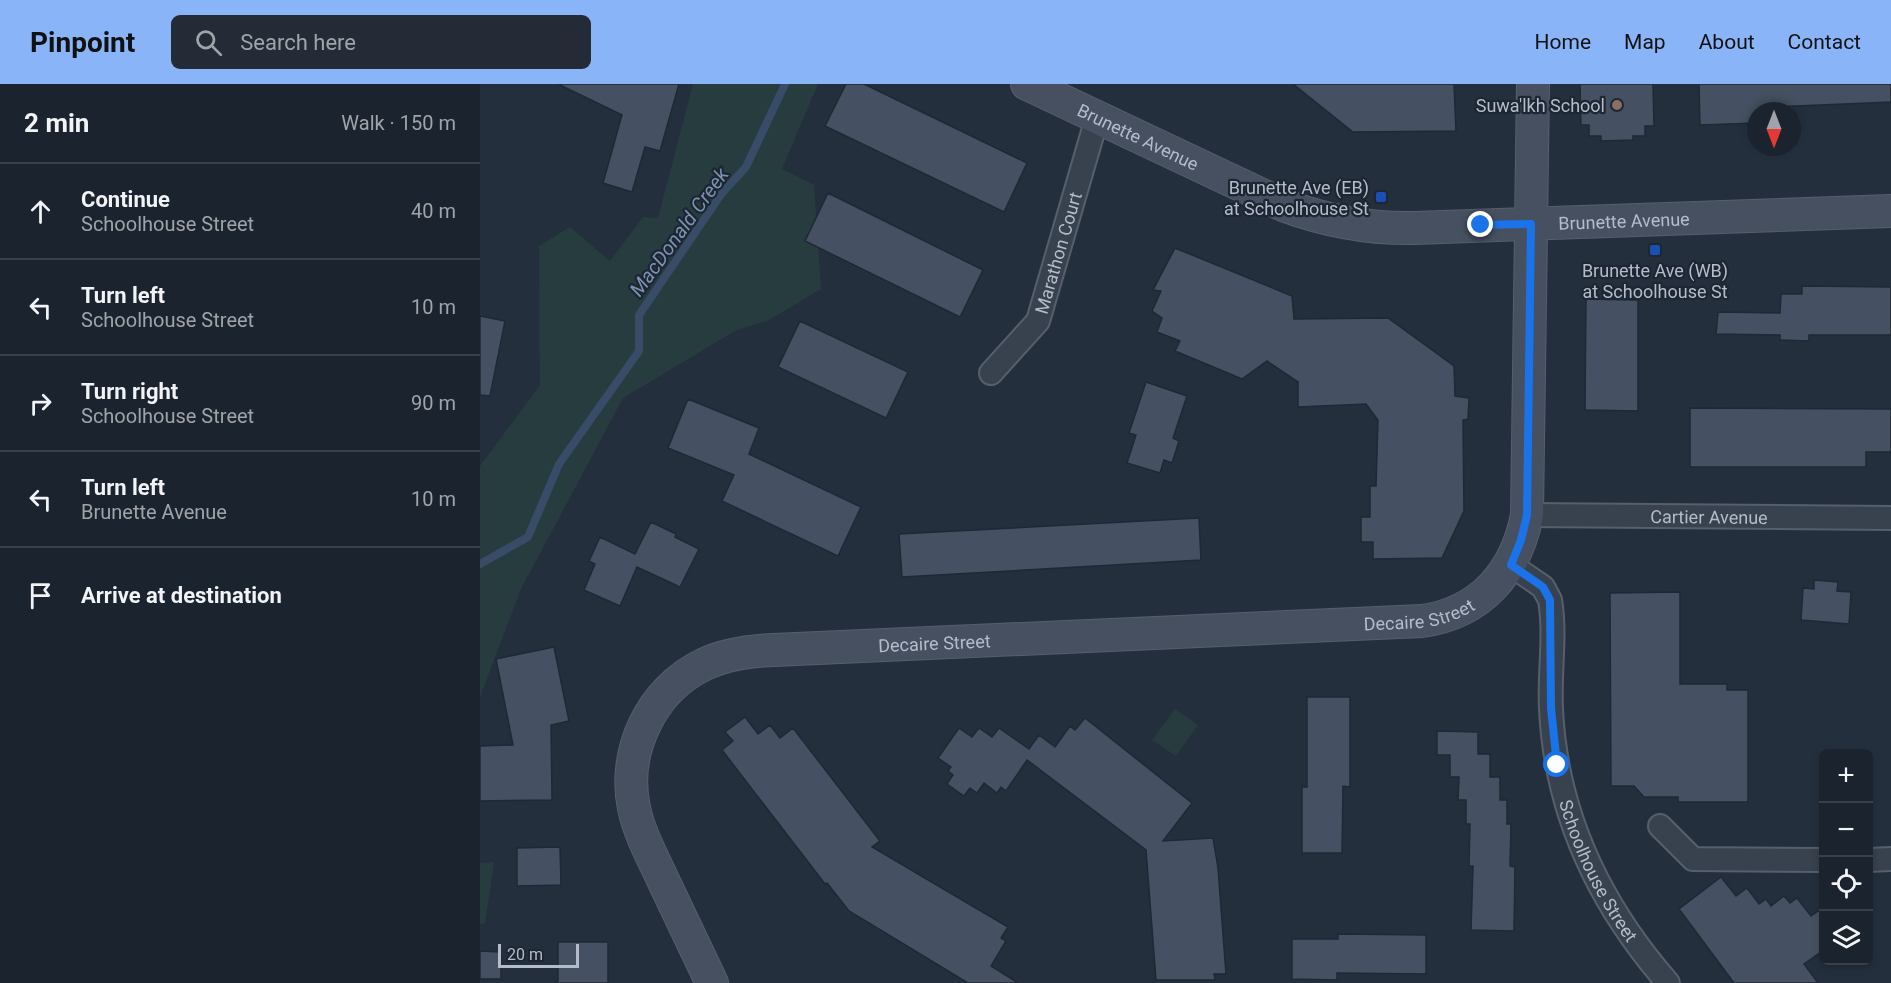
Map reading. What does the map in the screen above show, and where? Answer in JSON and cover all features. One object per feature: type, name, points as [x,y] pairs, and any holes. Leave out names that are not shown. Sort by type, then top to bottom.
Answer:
[{"type":"street","name":"Brunette Avenue","points":[[1027,84],[1283,205],[1336,222],[1396,229],[1891,211]]},
{"type":"street","points":[[1511,565],[1521,540],[1527,515],[1533,84]]},
{"type":"street","name":"Marathon Court","points":[[991,373],[1038,321],[1097,118]]},
{"type":"street","name":"Cartier Avenue","points":[[1527,515],[1891,518]]},
{"type":"street","name":"Decaire Street","points":[[712,983],[644,837],[634,810],[631,786],[637,743],[649,717],[674,686],[701,666],[730,656],[774,650],[1422,621],[1449,614],[1470,603],[1493,586],[1511,565]]},
{"type":"street","name":"Schoolhouse Street","points":[[1511,565],[1543,587],[1550,600],[1553,737],[1561,788],[1576,834],[1616,915],[1640,950],[1668,983]]},
{"type":"street","points":[[1660,826],[1693,859],[1819,860]]},
{"type":"street","points":[[1873,860],[1891,859]]},
{"type":"green space","points":[[693,84],[818,84],[782,169],[814,185],[821,289],[769,320],[735,331],[623,398],[521,589],[480,697],[480,466],[540,385],[539,246],[570,227],[610,261],[643,217],[658,218]]},
{"type":"green space","points":[[1175,709],[1198,725],[1176,756],[1152,740]]},
{"type":"green space","points":[[494,862],[485,923],[480,924],[480,863]]},
{"type":"building","points":[[558,84],[679,84],[660,151],[645,147],[632,192],[603,183],[622,115]]},
{"type":"building","points":[[846,84],[864,84],[1027,163],[1004,212],[825,126]]},
{"type":"building","points":[[1293,84],[1454,84],[1456,131],[1353,132]]},
{"type":"building","name":"Suwa'lkh School","points":[[1580,84],[1653,84],[1654,126],[1645,126],[1645,136],[1633,136],[1633,140],[1601,141],[1601,136],[1589,136],[1589,125],[1581,125]]},
{"type":"building","points":[[1699,84],[1891,84],[1891,102],[1801,106],[1801,102],[1747,102],[1747,123],[1700,125]]},
{"type":"building","points":[[828,193],[983,270],[960,317],[805,241]]},
{"type":"building","points":[[1175,248],[1292,296],[1294,319],[1388,318],[1454,366],[1455,396],[1469,398],[1468,419],[1463,420],[1464,511],[1442,558],[1373,559],[1373,542],[1361,542],[1361,517],[1370,517],[1370,486],[1376,486],[1378,420],[1366,404],[1298,407],[1298,382],[1267,361],[1242,379],[1175,351],[1180,341],[1157,332],[1162,318],[1152,311],[1161,291],[1153,290]]},
{"type":"building","points":[[1802,286],[1891,287],[1891,335],[1809,335],[1809,341],[1780,340],[1780,335],[1716,334],[1718,312],[1780,313],[1781,294],[1802,294]]},
{"type":"building","points":[[1586,299],[1638,300],[1638,411],[1585,410]]},
{"type":"building","points":[[480,316],[505,321],[490,396],[480,395]]},
{"type":"building","points":[[800,321],[908,372],[886,418],[778,367]]},
{"type":"building","points":[[1146,382],[1187,396],[1173,438],[1179,441],[1172,463],[1164,460],[1160,473],[1127,463],[1136,435],[1129,433]]},
{"type":"building","points":[[688,399],[759,428],[749,454],[861,507],[838,556],[722,501],[734,475],[668,448]]},
{"type":"building","points":[[1690,408],[1891,409],[1891,452],[1866,452],[1866,467],[1690,467]]},
{"type":"building","points":[[1199,518],[1201,560],[902,577],[899,534]]},
{"type":"building","points":[[651,522],[699,549],[680,587],[637,567],[620,606],[584,590],[595,564],[589,561],[600,537],[635,554]]},
{"type":"building","points":[[1814,580],[1838,582],[1837,591],[1851,592],[1849,624],[1801,620],[1803,588],[1814,589]]},
{"type":"building","points":[[1680,592],[1680,684],[1727,684],[1727,690],[1748,690],[1748,802],[1678,802],[1678,797],[1644,797],[1634,786],[1611,786],[1610,593]]},
{"type":"building","points":[[554,647],[569,721],[551,725],[552,800],[480,801],[480,746],[513,745],[496,659]]},
{"type":"building","points":[[1307,697],[1350,697],[1350,787],[1343,786],[1342,853],[1302,853],[1302,787],[1307,787]]},
{"type":"building","points":[[745,717],[758,734],[770,725],[780,738],[793,728],[880,841],[872,847],[1008,927],[1001,938],[1006,941],[991,966],[1018,983],[968,983],[849,911],[827,883],[825,884],[722,750],[733,741],[725,732]]},
{"type":"building","points":[[1085,718],[1192,803],[1163,841],[1213,838],[1218,868],[1226,974],[1214,974],[1215,980],[1156,980],[1146,850],[1027,760],[1006,791],[1001,787],[997,793],[984,783],[977,793],[970,788],[964,796],[947,784],[953,775],[948,771],[951,767],[938,758],[959,728],[972,737],[979,728],[992,737],[999,728],[1029,749],[1039,735],[1055,747],[1070,726],[1075,730]]},
{"type":"building","points":[[1437,731],[1478,732],[1478,754],[1490,754],[1490,777],[1500,777],[1500,800],[1507,800],[1507,824],[1511,824],[1510,866],[1515,867],[1514,931],[1471,930],[1473,866],[1469,866],[1470,824],[1466,824],[1466,800],[1458,800],[1459,777],[1450,777],[1450,755],[1437,755]]},
{"type":"building","points":[[560,847],[561,885],[517,886],[517,848]]},
{"type":"building","points":[[1721,877],[1736,896],[1747,888],[1759,904],[1766,899],[1771,906],[1784,896],[1790,903],[1797,898],[1811,916],[1819,910],[1819,954],[1804,964],[1818,983],[1734,983],[1679,909]]},
{"type":"building","points":[[1338,934],[1426,935],[1426,974],[1337,973],[1337,980],[1292,979],[1292,939],[1338,939]]},
{"type":"building","points":[[558,942],[608,942],[608,983],[558,983]]},
{"type":"building","points":[[480,951],[501,952],[501,979],[480,979]]},
{"type":"waterway","name":"MacDonald Creek","points":[[480,564],[528,537],[559,464],[639,351],[639,315],[722,193],[746,167],[785,84]]},
{"type":"place","name":"Suwa'lkh School","points":[[1617,105]]},
{"type":"place","name":"Brunette Ave (EB) at Schoolhouse St","points":[[1381,197]]},
{"type":"place","name":"Brunette Ave (WB) at Schoolhouse St","points":[[1655,250]]},
{"type":"route","points":[[1481,225],[1531,224],[1527,515],[1524,531],[1511,565],[1543,587],[1550,600],[1552,614],[1551,708],[1557,765]]}]
